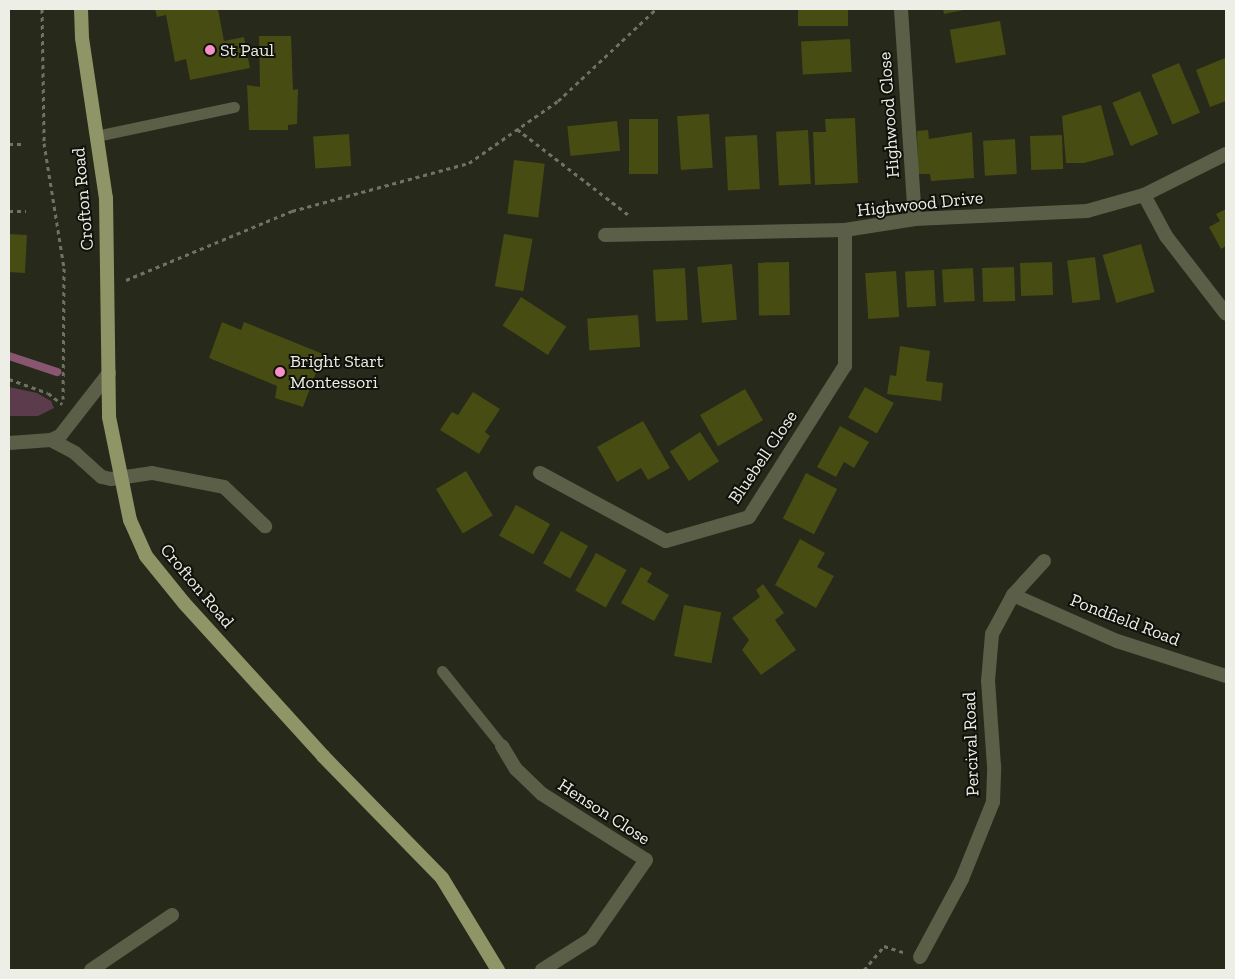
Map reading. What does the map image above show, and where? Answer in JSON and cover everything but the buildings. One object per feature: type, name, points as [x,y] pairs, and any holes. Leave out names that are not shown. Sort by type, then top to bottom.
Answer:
[{"type":"main road","name":"Crofton Road","points":[[81,9],[82,38],[106,198],[109,418],[130,520],[146,556],[184,603],[323,756],[442,878],[498,970]]},
{"type":"street","name":"Highwood Close","points":[[901,9],[915,220]]},
{"type":"street","name":"Highwood Drive","points":[[605,235],[845,230],[915,220],[1087,211],[1144,196],[1226,154]]},
{"type":"street","points":[[1144,196],[1166,236],[1226,314]]},
{"type":"street","name":"Bluebell Close","points":[[540,473],[666,541],[749,517],[845,366],[845,230]]},
{"type":"street","points":[[51,440],[71,424],[109,373]]},
{"type":"street","points":[[9,443],[51,440],[76,453],[102,477],[121,479],[152,473],[224,486],[265,526]]},
{"type":"street","name":"Percival Road","points":[[920,957],[962,879],[992,802],[994,766],[988,681],[992,634],[1013,595],[1044,561]]},
{"type":"street","name":"Pondfield Road","points":[[1013,595],[1117,641],[1226,676]]},
{"type":"street","name":"Henson Close","points":[[502,746],[516,769],[542,794],[646,860],[591,939],[542,970]]},
{"type":"street","points":[[91,970],[172,915]]},
{"type":"lane","points":[[96,136],[234,107]]},
{"type":"lane","points":[[442,671],[502,746]]},
{"type":"path","points":[[9,380],[48,393],[63,404],[64,268],[44,143],[42,9]]},
{"type":"path","points":[[108,288],[292,210],[469,163],[558,101],[656,9]]},
{"type":"path","points":[[517,130],[654,234]]},
{"type":"path","points":[[9,144],[22,144]]},
{"type":"path","points":[[9,211],[26,211]]},
{"type":"path","points":[[864,970],[884,946],[920,957]]},
{"type":"shaded area","points":[[9,387],[37,393],[51,401],[54,408],[38,416],[9,416]]},
{"type":"waterway","points":[[9,356],[57,372]]},
{"type":"place","name":"St Paul","points":[[210,50]]},
{"type":"place","name":"Bright Start Montessori","points":[[280,372]]}]
